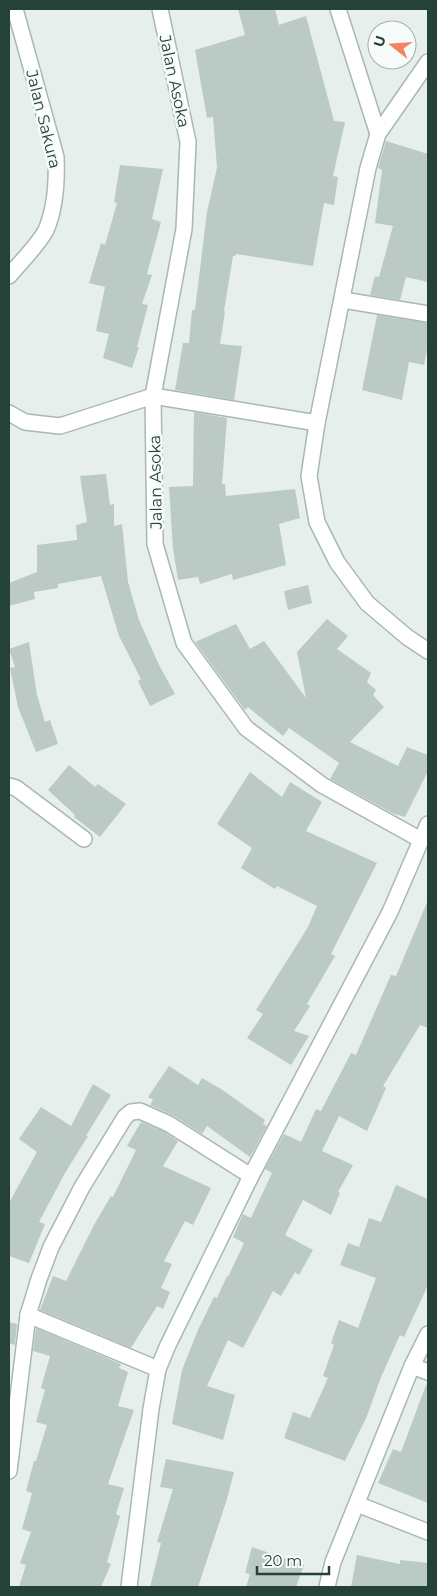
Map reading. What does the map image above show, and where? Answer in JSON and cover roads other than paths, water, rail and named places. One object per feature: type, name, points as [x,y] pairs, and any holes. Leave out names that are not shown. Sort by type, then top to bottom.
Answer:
[{"type":"street","name":"Jalan Sakura","points":[[9,276],[24,260],[45,231],[54,201],[57,176],[56,157],[15,9]]},
{"type":"street","name":"Jalan Asoka","points":[[160,9],[188,142],[184,229],[153,396],[156,544],[184,642],[246,728],[322,785],[421,840]]},
{"type":"street","points":[[338,9],[378,134]]},
{"type":"street","points":[[428,62],[378,134],[368,168],[317,423],[309,476],[317,522],[337,562],[367,602],[407,637],[428,651]]},
{"type":"street","points":[[343,300],[428,314]]},
{"type":"street","points":[[9,413],[25,422],[60,426],[153,396],[317,423]]},
{"type":"street","points":[[9,786],[16,788],[84,839]]},
{"type":"street","points":[[129,1587],[151,1409],[158,1368],[252,1176],[390,912],[428,824]]},
{"type":"street","points":[[9,1470],[28,1315],[38,1279],[51,1247],[82,1187],[125,1118],[131,1112],[140,1111],[169,1124],[252,1176]]},
{"type":"street","points":[[28,1315],[158,1368]]},
{"type":"street","points":[[327,1587],[333,1562],[412,1366],[428,1334]]},
{"type":"street","points":[[412,1366],[428,1372]]},
{"type":"street","points":[[357,1504],[428,1532]]}]
